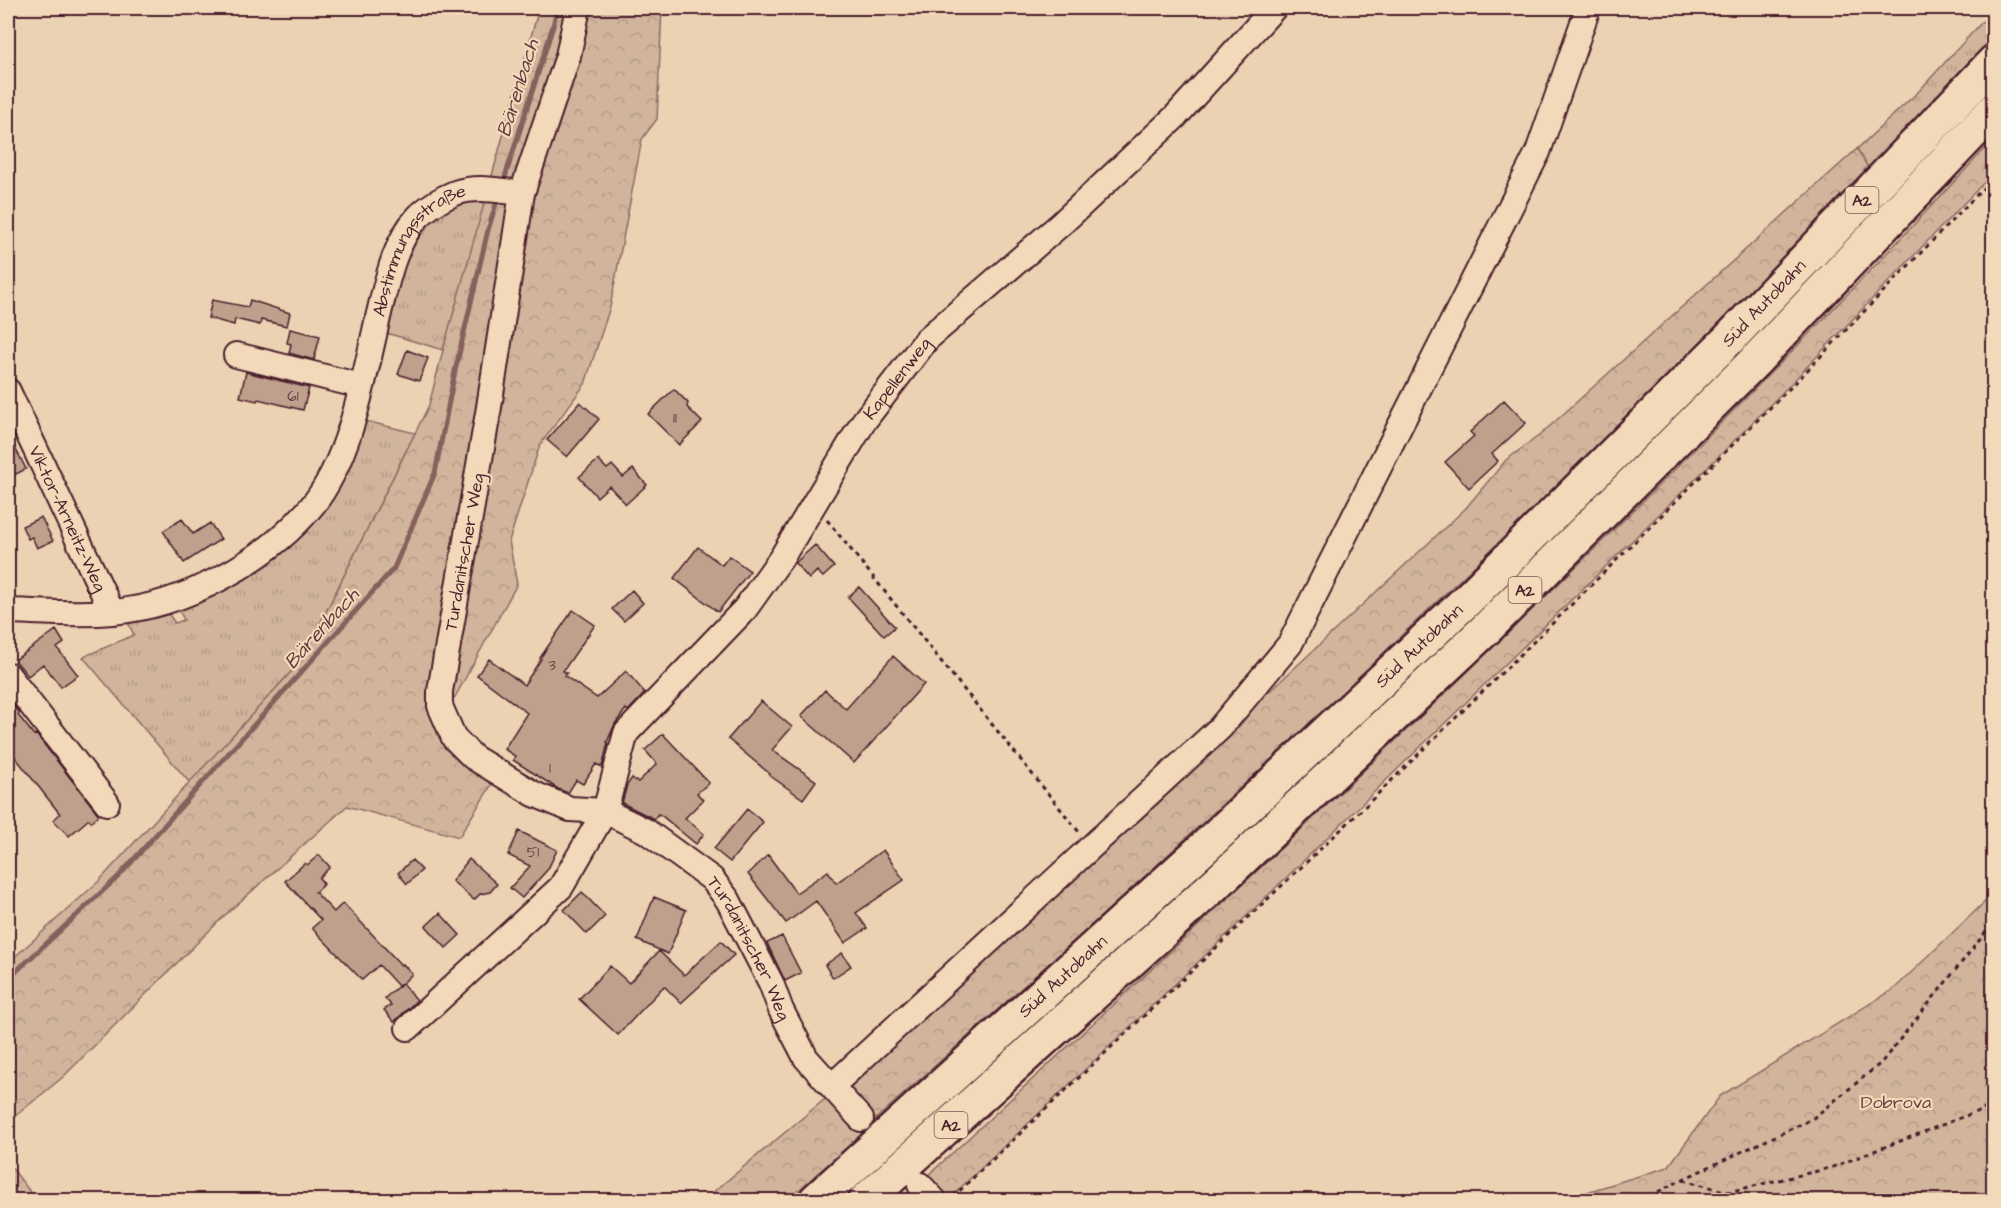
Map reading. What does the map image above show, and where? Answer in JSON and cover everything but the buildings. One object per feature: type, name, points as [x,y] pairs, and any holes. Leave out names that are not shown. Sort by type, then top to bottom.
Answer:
[{"type":"highway","name":"Süd Autobahn","points":[[816,1200],[1208,844],[1467,600],[1730,339],[1994,62]]},
{"type":"highway","name":"Süd Autobahn","points":[[866,1200],[1222,877],[1488,627],[1754,362],[1994,110]]},
{"type":"street","points":[[522,193],[568,56],[578,8]]},
{"type":"street","name":"Kapellenweg","points":[[605,811],[626,734],[745,609],[782,557],[864,421],[927,339],[1062,223],[1175,117],[1274,8]]},
{"type":"street","points":[[832,1086],[1220,728],[1290,644],[1538,152],[1587,8]]},
{"type":"street","name":"Abstimmungsstraße","points":[[8,612],[112,612],[180,597],[215,581],[251,560],[287,534],[314,504],[337,466],[348,436],[390,271],[404,238],[417,218],[437,202],[455,193],[476,188],[522,193]]},
{"type":"street","name":"Turdanitscher Weg","points":[[522,193],[489,406],[440,691],[440,706],[454,738],[473,757],[534,794],[570,809],[605,811],[646,831],[712,879],[728,900],[771,983],[781,1010],[806,1058],[861,1119]]},
{"type":"street","points":[[236,355],[361,386]]},
{"type":"street","name":"Viktor-Arneitz-Weg","points":[[8,391],[112,612]]},
{"type":"street","points":[[8,675],[107,803]]},
{"type":"street","points":[[408,1028],[561,887],[605,811]]},
{"type":"path","points":[[950,1200],[1350,821],[1561,615],[1794,384],[1994,177]]},
{"type":"path","points":[[808,512],[825,518],[1092,848]]},
{"type":"path","points":[[1642,1200],[1812,1119],[1881,1063],[1994,922]]},
{"type":"path","points":[[1682,1180],[1728,1192],[1830,1168],[1994,1105]]},
{"type":"green space","points":[[539,8],[662,8],[657,119],[642,139],[610,307],[585,384],[540,445],[509,541],[517,584],[449,708],[492,784],[459,837],[347,806],[224,916],[63,1077],[8,1122],[8,963],[99,881],[302,660],[429,405]]},
{"type":"green space","points":[[1993,10],[1993,38],[1870,171],[1857,149],[1918,92]]},
{"type":"green space","points":[[1993,140],[1993,173],[1780,395],[1253,910],[954,1194],[944,1198],[922,1181],[1333,800],[1602,541],[1735,410]]},
{"type":"green space","points":[[1857,149],[1870,171],[1575,470],[1405,632],[1317,720],[870,1124],[844,1083],[1465,509],[1506,460],[1540,435]]},
{"type":"green space","points":[[486,201],[443,350],[383,332],[406,257],[426,224],[440,212],[458,203]]},
{"type":"green space","points":[[361,420],[415,433],[302,660],[190,783],[83,657],[134,635],[125,617],[165,609],[175,623],[184,620],[176,604],[250,571]]},
{"type":"green space","name":"Dobrova","points":[[1993,894],[1993,1200],[1561,1200],[1668,1167],[1720,1096],[1894,989]]},
{"type":"green space","points":[[831,1094],[866,1131],[801,1188],[784,1200],[704,1200]]},
{"type":"green space","points":[[8,1163],[34,1197],[43,1200],[8,1200]]},
{"type":"waterway","name":"Bärenbach","points":[[505,177],[557,8]]},
{"type":"waterway","name":"Bärenbach","points":[[8,979],[119,876],[394,568],[435,473],[455,371],[496,204]]}]
